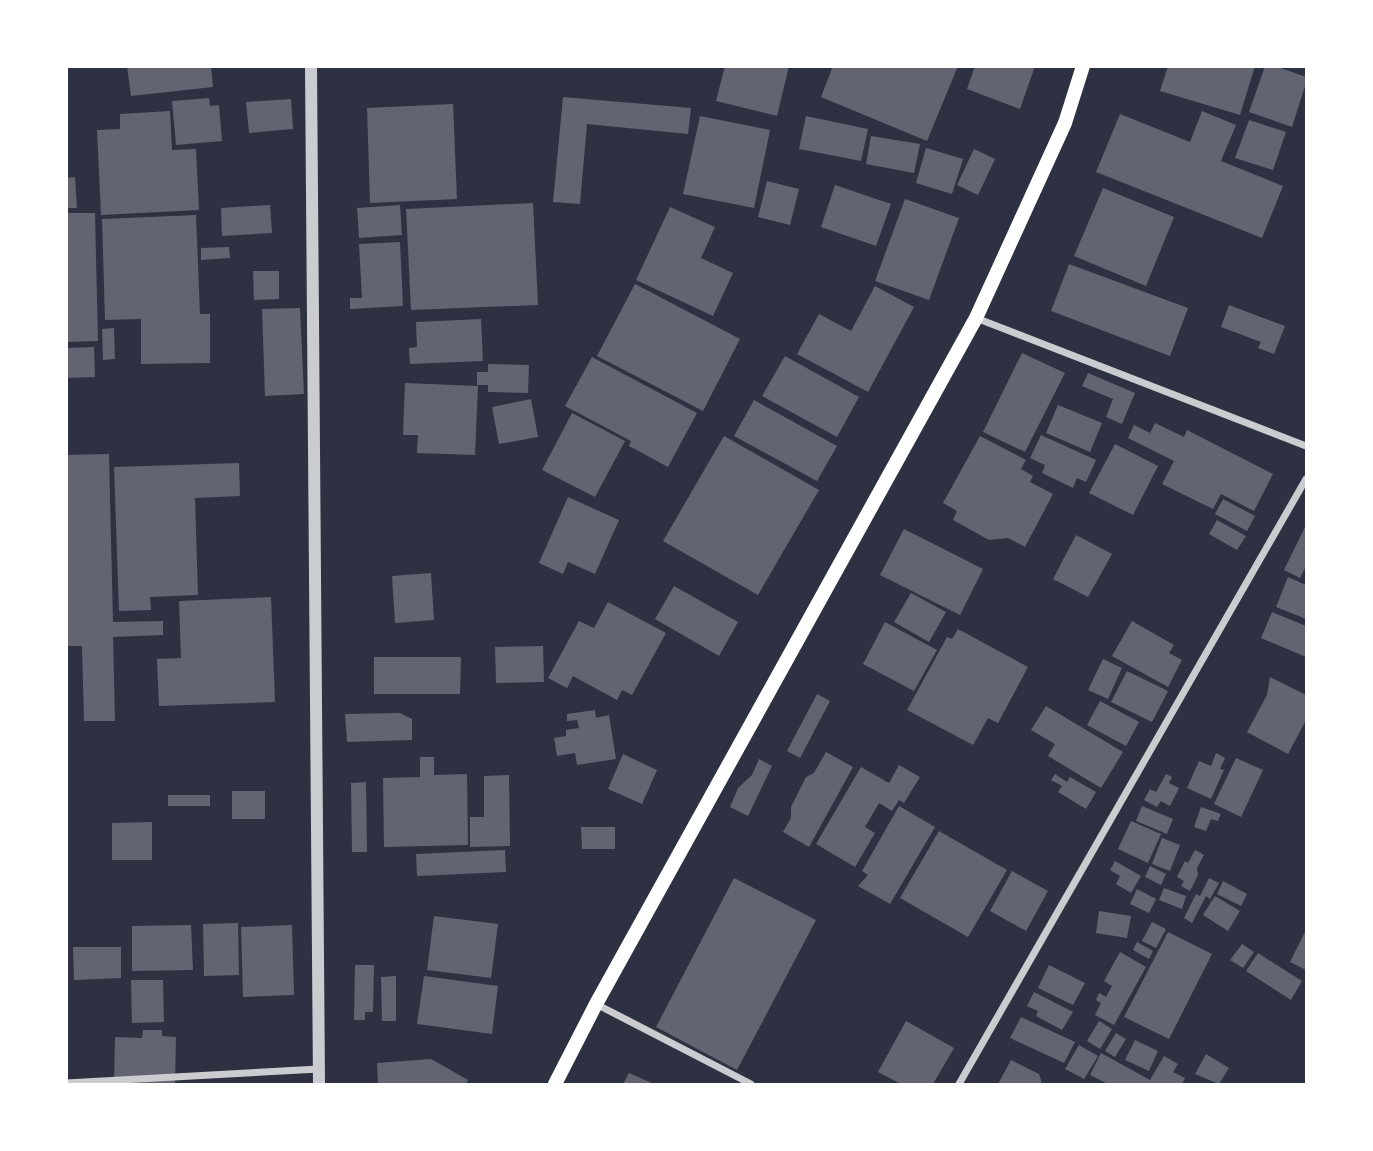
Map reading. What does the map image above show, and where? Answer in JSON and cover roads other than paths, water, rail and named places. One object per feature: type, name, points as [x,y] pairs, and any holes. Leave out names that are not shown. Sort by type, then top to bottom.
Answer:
[{"type":"main road","points":[[555,1084],[596,1004],[976,318],[1065,123],[1083,66]]},
{"type":"street","points":[[311,66],[319,1084]]},
{"type":"street","points":[[976,318],[1307,446]]},
{"type":"street","points":[[959,1084],[1307,479]]},
{"type":"street","points":[[596,1004],[751,1084]]},
{"type":"street","points":[[66,1083],[319,1069]]}]
